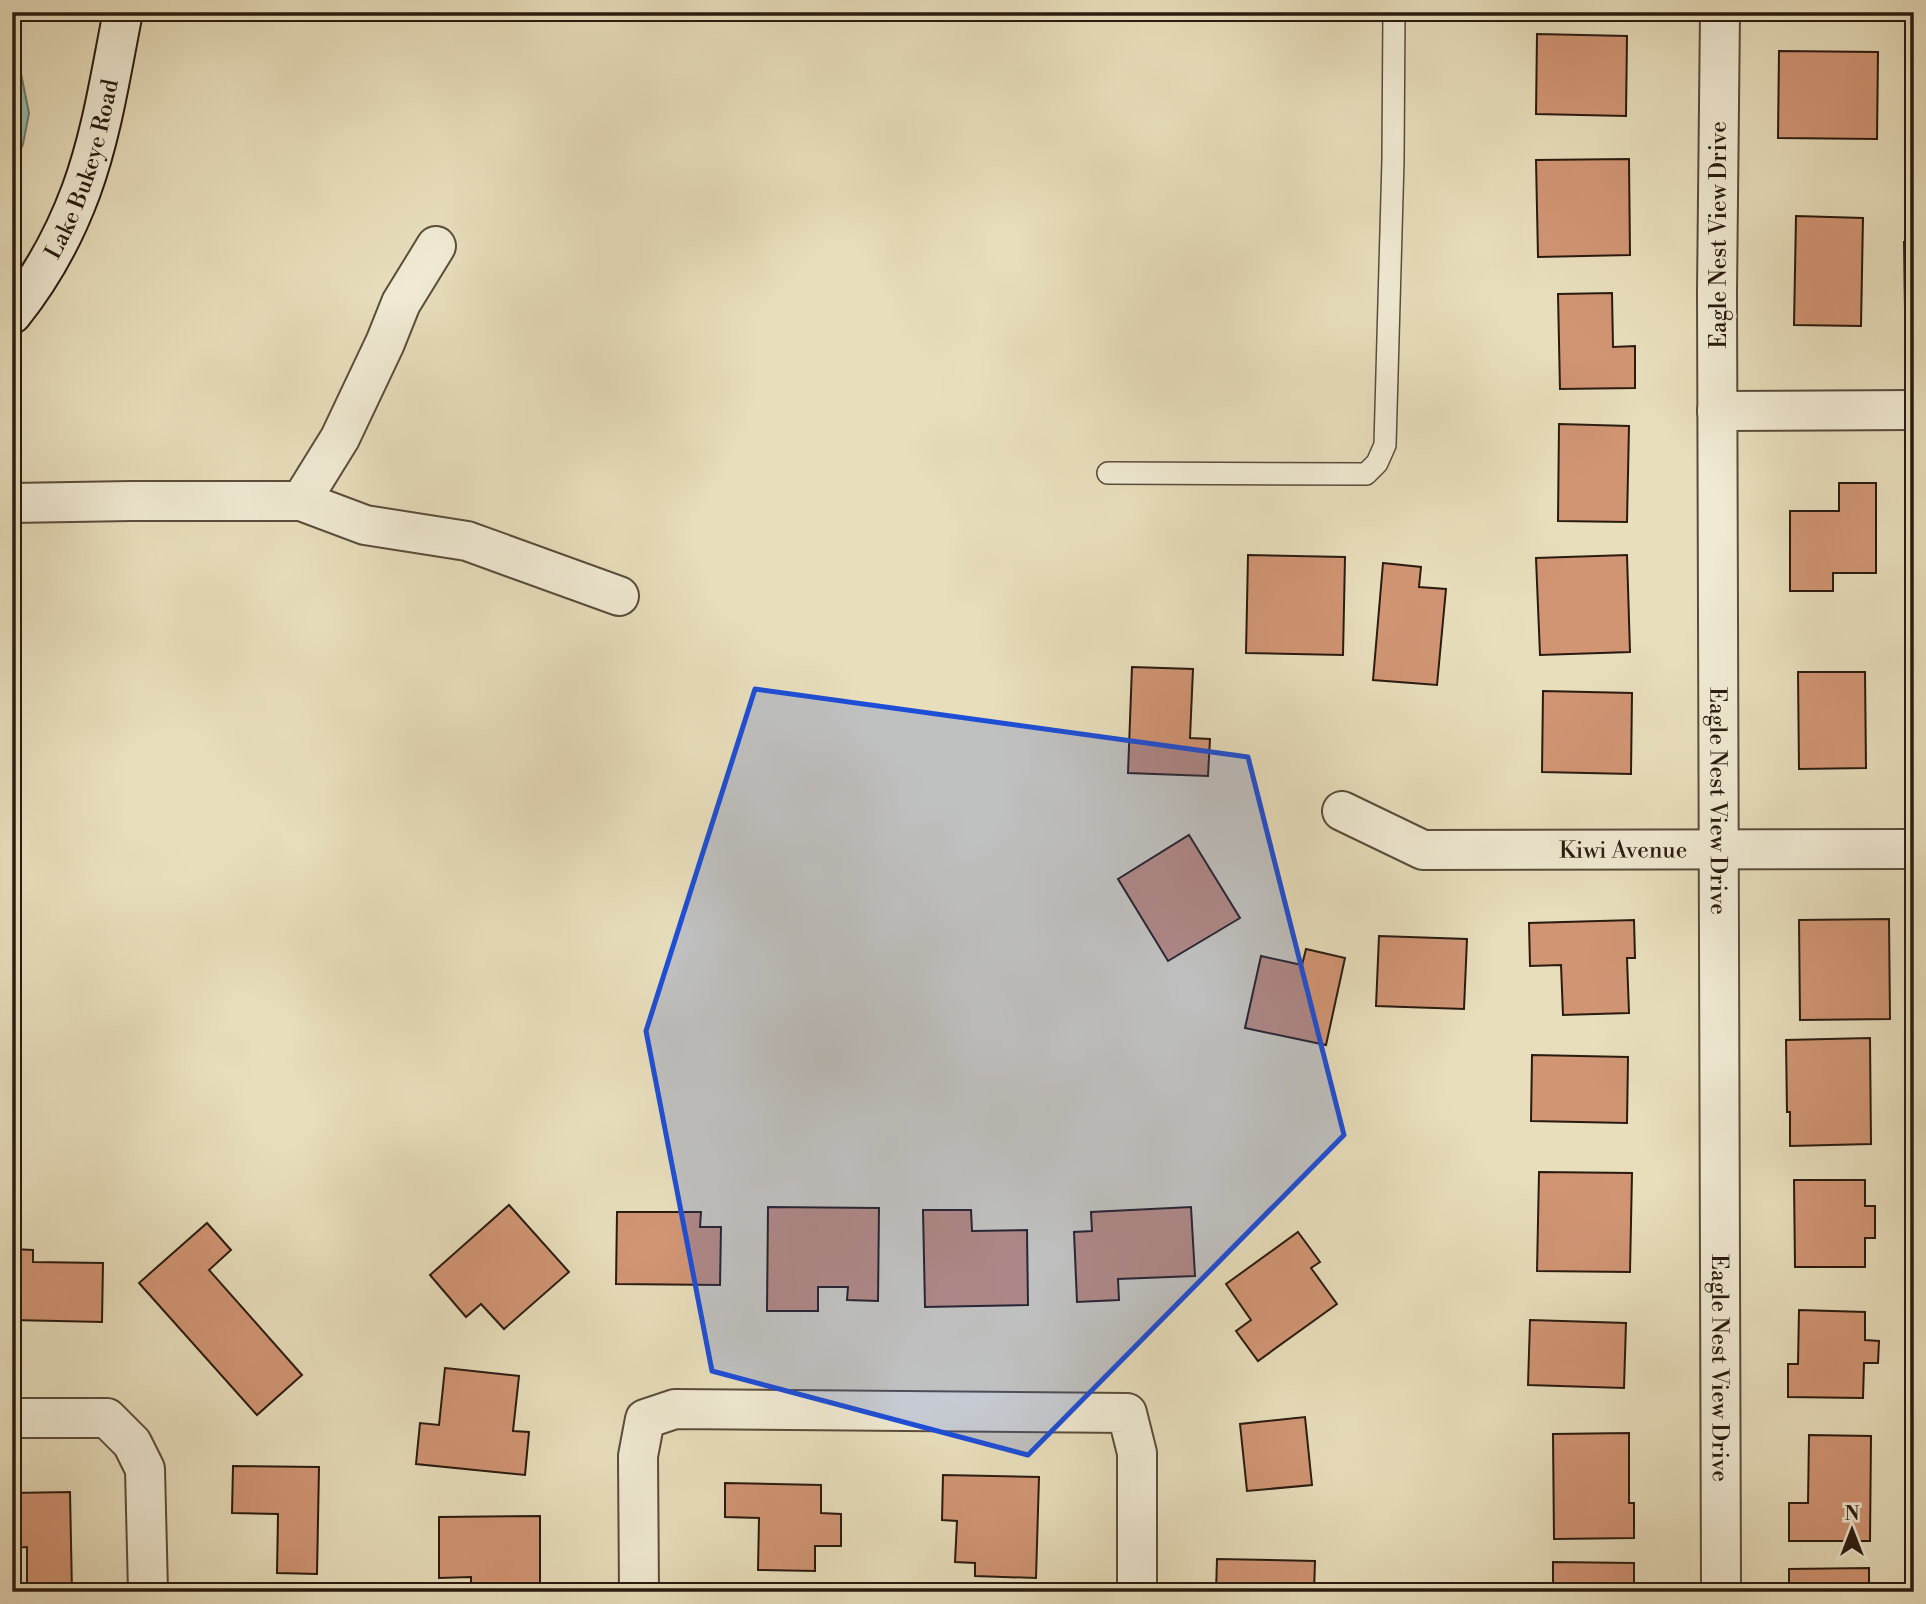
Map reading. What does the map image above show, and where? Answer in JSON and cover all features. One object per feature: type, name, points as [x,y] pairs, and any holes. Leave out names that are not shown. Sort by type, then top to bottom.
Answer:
[{"type":"street","name":"Lake Bukeye Road","points":[[12,314],[23,301],[55,248],[80,191],[102,119],[123,12]]},
{"type":"street","name":"Eagle Nest View Drive","points":[[1720,12],[1717,411],[1721,1592]]},
{"type":"street","points":[[301,501],[340,438],[401,303],[436,246]]},
{"type":"street","points":[[1717,411],[1914,410]]},
{"type":"street","points":[[12,503],[301,501],[365,525],[467,541],[619,596]]},
{"type":"street","name":"Kiwi Avenue","points":[[1342,811],[1423,850],[1914,849]]},
{"type":"street","points":[[639,1592],[638,1456],[645,1419],[675,1409],[1127,1413],[1137,1453],[1137,1592]]},
{"type":"street","points":[[12,1418],[107,1418],[132,1443],[145,1469],[148,1592]]},
{"type":"lane","points":[[1108,473],[1366,474],[1377,463],[1385,445],[1394,12]]},
{"type":"highlighted area","points":[[755,689],[1248,757],[1344,1135],[1028,1455],[712,1371],[646,1031]]},
{"type":"shaded area","points":[[12,13],[29,113],[23,144],[12,171]]},
{"type":"building","points":[[1906,32],[1914,32],[1914,118],[1906,118]]},
{"type":"building","points":[[1537,34],[1627,36],[1626,116],[1536,114]]},
{"type":"building","points":[[1779,51],[1878,52],[1877,139],[1778,138]]},
{"type":"building","points":[[1629,159],[1630,255],[1538,257],[1536,160]]},
{"type":"building","points":[[1796,216],[1863,218],[1861,326],[1794,325]]},
{"type":"building","points":[[1904,242],[1914,242],[1914,310],[1905,310]]},
{"type":"building","points":[[1612,293],[1613,347],[1635,346],[1635,388],[1560,389],[1558,294]]},
{"type":"building","points":[[1559,424],[1629,426],[1627,522],[1558,521]]},
{"type":"building","points":[[1839,483],[1876,483],[1876,573],[1833,573],[1833,591],[1790,591],[1790,511],[1839,511]]},
{"type":"building","points":[[1911,494],[1914,494],[1914,558],[1910,558]]},
{"type":"building","points":[[1248,555],[1345,557],[1343,655],[1246,653]]},
{"type":"building","points":[[1627,555],[1630,652],[1540,655],[1536,558]]},
{"type":"building","points":[[1383,563],[1421,567],[1419,587],[1446,589],[1437,685],[1373,680]]},
{"type":"building","points":[[1132,667],[1193,669],[1190,738],[1210,739],[1208,776],[1128,773]]},
{"type":"building","points":[[1798,672],[1865,672],[1866,768],[1799,769]]},
{"type":"building","points":[[1914,685],[1914,768],[1911,768]]},
{"type":"building","points":[[1543,691],[1632,693],[1631,774],[1542,772]]},
{"type":"building","points":[[1189,835],[1240,918],[1168,961],[1118,879]]},
{"type":"building","points":[[1889,919],[1890,1019],[1800,1020],[1799,920]]},
{"type":"building","points":[[1634,920],[1635,958],[1627,958],[1629,1013],[1563,1015],[1561,965],[1530,966],[1529,923]]},
{"type":"building","points":[[1379,936],[1467,939],[1464,1009],[1376,1006]]},
{"type":"building","points":[[1306,949],[1345,958],[1326,1045],[1245,1028],[1261,956],[1302,965]]},
{"type":"building","points":[[1870,1038],[1871,1144],[1790,1146],[1786,1040]]},
{"type":"building","points":[[1532,1055],[1628,1057],[1627,1123],[1531,1121]]},
{"type":"building","points":[[1539,1172],[1632,1173],[1630,1272],[1537,1271]]},
{"type":"building","points":[[1794,1180],[1865,1180],[1865,1206],[1875,1206],[1875,1238],[1865,1238],[1865,1267],[1795,1267]]},
{"type":"building","points":[[509,1205],[569,1272],[504,1329],[481,1304],[466,1317],[430,1275]]},
{"type":"building","points":[[768,1207],[879,1208],[878,1301],[847,1300],[848,1287],[818,1287],[818,1311],[767,1311]]},
{"type":"building","points":[[1191,1207],[1195,1276],[1118,1279],[1119,1300],[1077,1302],[1074,1232],[1092,1231],[1091,1212]]},
{"type":"building","points":[[923,1210],[971,1210],[972,1231],[1027,1230],[1028,1305],[925,1307]]},
{"type":"building","points":[[617,1212],[701,1212],[700,1227],[721,1227],[720,1285],[616,1284]]},
{"type":"building","points":[[207,1223],[231,1250],[209,1270],[302,1375],[257,1415],[139,1283]]},
{"type":"building","points":[[1298,1232],[1320,1262],[1311,1268],[1337,1304],[1258,1361],[1236,1331],[1251,1320],[1226,1284]]},
{"type":"building","points":[[12,1249],[33,1250],[33,1262],[103,1263],[102,1322],[12,1320]]},
{"type":"building","points":[[1799,1310],[1865,1312],[1865,1340],[1879,1341],[1878,1363],[1864,1363],[1863,1398],[1788,1397],[1788,1364],[1798,1364]]},
{"type":"building","points":[[1530,1320],[1626,1323],[1624,1388],[1528,1385]]},
{"type":"building","points":[[445,1368],[519,1376],[513,1431],[529,1432],[525,1475],[416,1464],[420,1423],[439,1425]]},
{"type":"building","points":[[1305,1417],[1312,1485],[1247,1491],[1240,1424]]},
{"type":"building","points":[[1629,1433],[1629,1503],[1634,1503],[1634,1538],[1554,1539],[1553,1434]]},
{"type":"building","points":[[1809,1435],[1871,1436],[1870,1541],[1789,1541],[1789,1503],[1808,1503]]},
{"type":"building","points":[[233,1466],[319,1467],[317,1574],[277,1573],[278,1514],[232,1513]]},
{"type":"building","points":[[943,1475],[1039,1477],[1036,1578],[975,1576],[975,1563],[955,1562],[957,1521],[942,1520]]},
{"type":"building","points":[[725,1483],[821,1485],[821,1513],[841,1514],[841,1546],[815,1546],[815,1571],[758,1570],[759,1518],[725,1517]]},
{"type":"building","points":[[70,1492],[72,1592],[27,1592],[27,1547],[12,1548],[12,1493]]},
{"type":"building","points":[[540,1516],[540,1592],[471,1592],[471,1577],[439,1578],[439,1517]]},
{"type":"building","points":[[1217,1559],[1315,1561],[1314,1592],[1216,1592]]},
{"type":"building","points":[[1553,1562],[1634,1563],[1634,1592],[1553,1592]]},
{"type":"building","points":[[1869,1568],[1869,1592],[1789,1592],[1789,1569]]}]
